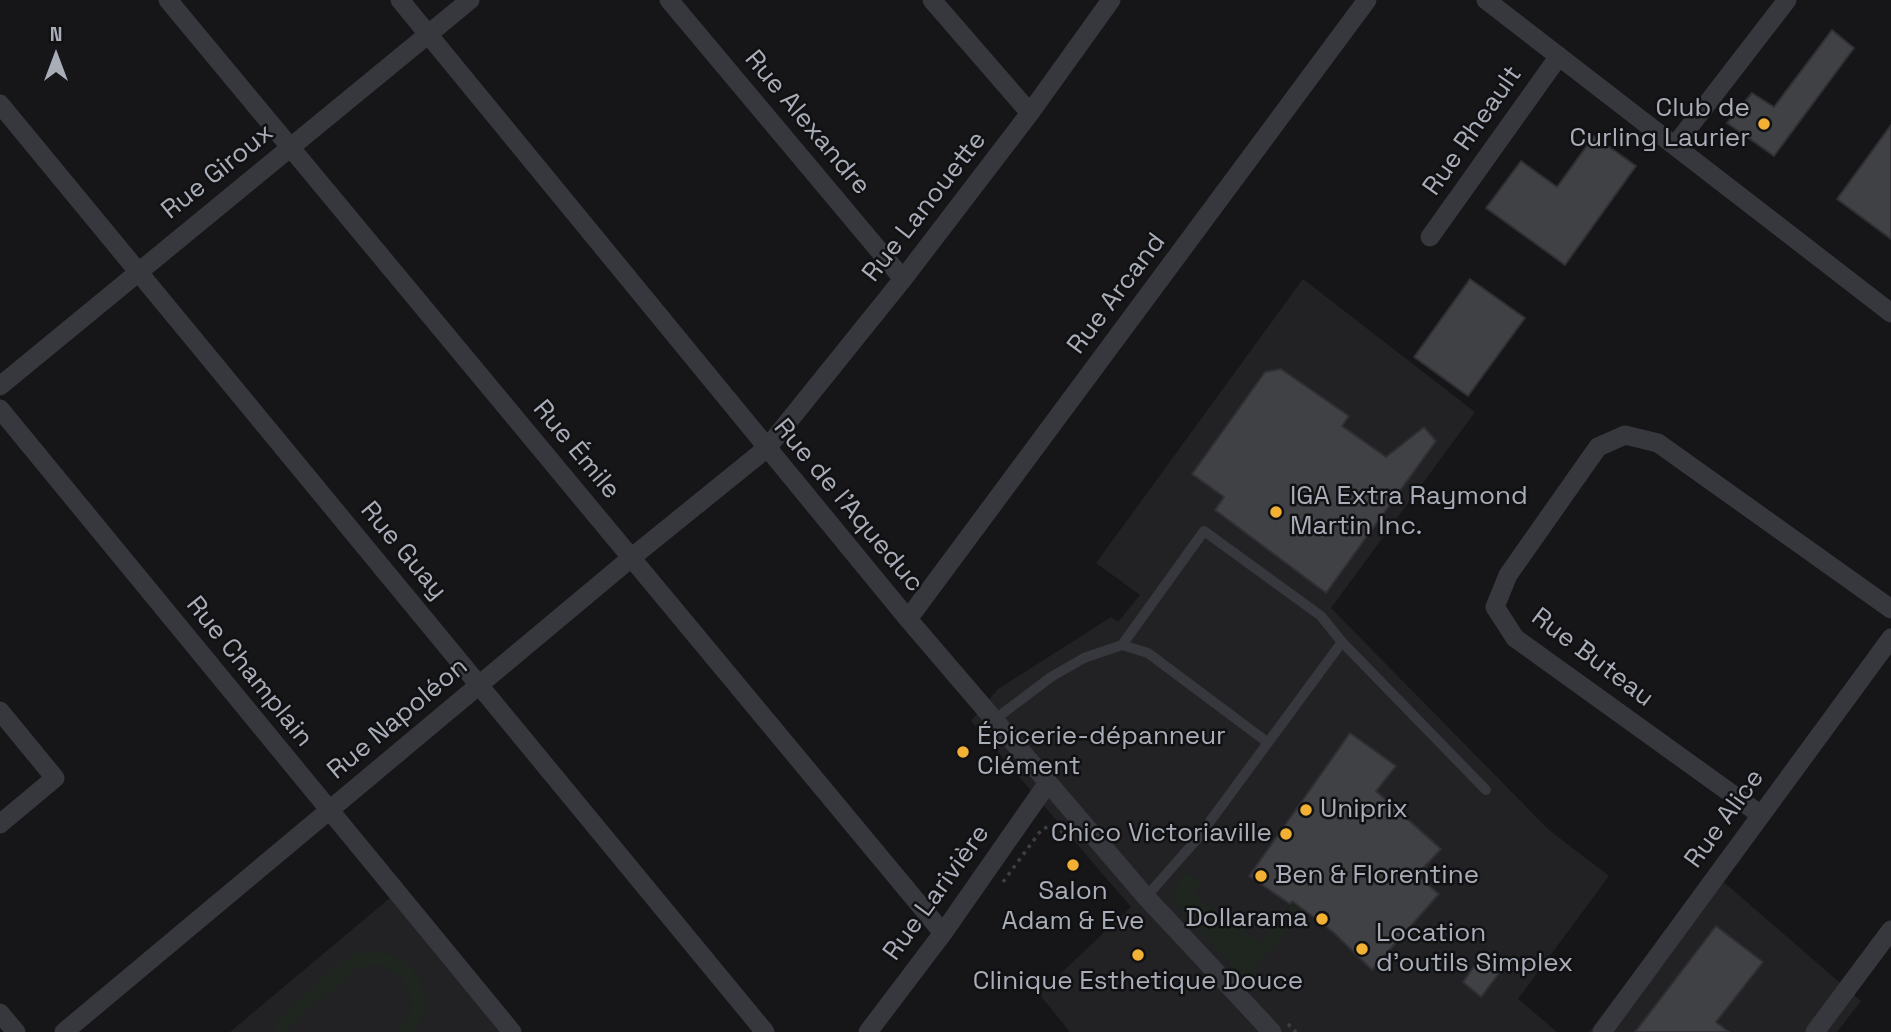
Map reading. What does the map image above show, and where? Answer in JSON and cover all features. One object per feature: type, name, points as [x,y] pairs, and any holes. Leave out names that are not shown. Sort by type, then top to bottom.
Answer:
[{"type":"street","name":"Rue Émile","points":[[168,0],[943,933]]},
{"type":"street","name":"Rue de l'Aqueduc","points":[[400,0],[908,620],[1146,897],[1272,1032]]},
{"type":"street","name":"Rue Giroux","points":[[0,386],[470,0]]},
{"type":"street","name":"Rue Alexandre","points":[[669,0],[903,279]]},
{"type":"street","points":[[932,0],[1030,113]]},
{"type":"street","name":"Rue Lanouette","points":[[767,448],[903,279],[1030,113],[1111,0]]},
{"type":"street","name":"Rue Arcand","points":[[908,620],[1367,0]]},
{"type":"street","points":[[1486,0],[1676,144],[1891,313]]},
{"type":"street","points":[[1676,144],[1787,0]]},
{"type":"street","name":"Rue Rheault","points":[[1430,237],[1559,56]]},
{"type":"street","name":"Rue Guay","points":[[0,104],[765,1032]]},
{"type":"street","name":"Rue Champlain","points":[[0,409],[512,1032]]},
{"type":"street","name":"Rue Buteau","points":[[1761,815],[1515,638],[1495,607],[1508,575],[1598,447],[1625,435],[1658,443],[1891,609]]},
{"type":"street","name":"Rue Napoléon","points":[[64,1032],[631,558],[767,448]]},
{"type":"street","name":"Rue Alice","points":[[1602,1032],[1891,638]]},
{"type":"street","points":[[0,711],[55,778],[0,824]]},
{"type":"street","name":"Rue Larivière","points":[[868,1032],[943,933],[1047,784]]},
{"type":"street","points":[[1815,1032],[1891,930]]},
{"type":"street","points":[[0,1013],[16,1032]]},
{"type":"lane","points":[[994,720],[1051,677],[1084,659],[1122,645],[1205,531],[1321,616],[1342,642],[1486,790]]},
{"type":"lane","points":[[1146,897],[1197,839],[1342,642]]},
{"type":"lane","points":[[1122,645],[1148,653],[1268,742]]},
{"type":"shaded area","points":[[1303,279],[1475,412],[1331,608],[1548,829],[1609,876],[1518,999],[1557,1032],[1070,1032],[1039,994],[1131,907],[971,721],[998,689],[1111,617],[1118,622],[1140,595],[1096,563]]},
{"type":"shaded area","points":[[1376,792],[1394,807],[1245,980],[1174,901],[1174,889],[1188,872],[1202,883],[1194,895],[1261,943]]},
{"type":"shaded area","points":[[1711,871],[1861,1001],[1837,1032],[1589,1032]]},
{"type":"shaded area","points":[[397,892],[512,1032],[230,1032]]},
{"type":"shaded area","points":[[376,951],[394,955],[409,965],[419,979],[425,997],[424,1014],[415,1032],[398,1032],[410,1015],[412,1002],[403,979],[382,966],[369,965],[357,969],[295,1020],[287,1032],[273,1032],[278,1020],[342,961],[358,953]]},
{"type":"building","points":[[1832,30],[1854,48],[1774,156],[1727,123],[1752,93],[1774,107]]},
{"type":"building","points":[[1891,125],[1891,239],[1837,199]]},
{"type":"building","points":[[1594,136],[1636,166],[1565,265],[1486,208],[1521,161],[1557,187]]},
{"type":"building","points":[[1470,279],[1525,318],[1468,396],[1414,357]]},
{"type":"building","points":[[1281,369],[1349,416],[1342,426],[1386,457],[1424,427],[1436,441],[1326,593],[1215,510],[1224,497],[1192,474],[1265,372]]},
{"type":"building","points":[[1350,733],[1396,766],[1376,791],[1441,849],[1417,875],[1439,894],[1372,970],[1333,932],[1292,901],[1290,904],[1249,876]]},
{"type":"building","points":[[1716,926],[1763,962],[1716,1022],[1729,1032],[1635,1032]]},
{"type":"building","points":[[1480,958],[1500,972],[1481,997],[1463,982]]},
{"type":"place","name":"Club de Curling Laurier","points":[[1764,124]]},
{"type":"place","name":"IGA Extra Raymond Martin Inc.","points":[[1276,512]]},
{"type":"place","name":"Épicerie-dépanneur Clément","points":[[963,752]]},
{"type":"place","name":"Uniprix","points":[[1306,810]]},
{"type":"place","name":"Chico Victoriaville","points":[[1286,834]]},
{"type":"place","name":"Salon Adam & Eve","points":[[1073,865]]},
{"type":"place","name":"Ben & Florentine","points":[[1261,876]]},
{"type":"place","name":"Dollarama","points":[[1322,919]]},
{"type":"place","name":"Location d'outils Simplex","points":[[1362,949]]},
{"type":"place","name":"Clinique Esthetique Douce","points":[[1138,955]]}]
